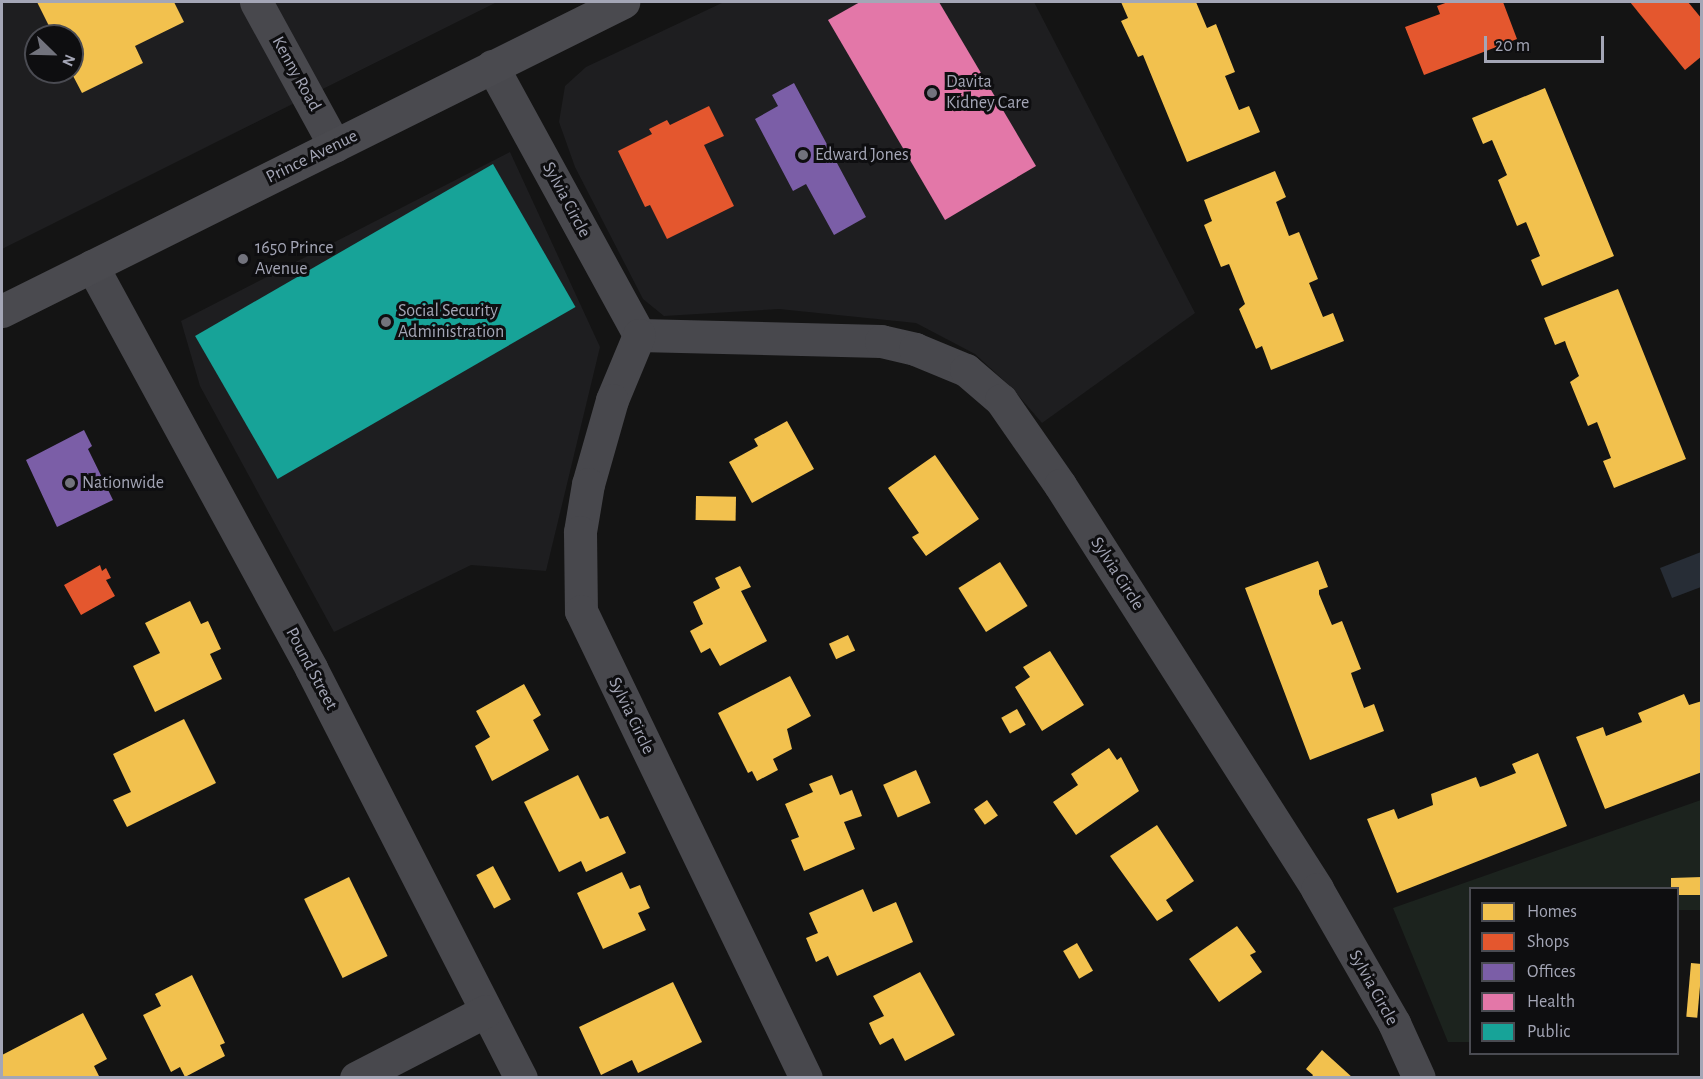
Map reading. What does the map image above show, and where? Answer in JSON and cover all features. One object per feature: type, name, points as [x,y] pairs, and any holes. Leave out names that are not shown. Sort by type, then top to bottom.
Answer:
[{"type":"main road","name":"Prince Avenue","points":[[2,311],[623,2]]},
{"type":"street","name":"Kenny Road","points":[[256,2],[335,146]]},
{"type":"street","name":"Sylvia Circle","points":[[492,66],[639,335]]},
{"type":"street","name":"Pound Street","points":[[93,266],[311,668],[521,1077]]},
{"type":"street","name":"Sylvia Circle","points":[[639,335],[612,400],[588,484],[580,532],[581,611],[806,1077]]},
{"type":"street","name":"Sylvia Circle","points":[[639,335],[880,341],[915,349],[966,370],[1000,400],[1060,485],[1317,890],[1394,1023],[1419,1077]]},
{"type":"street","points":[[356,1077],[486,1011]]},
{"type":"shaded area","points":[[2,2],[497,2],[2,249]]},
{"type":"shaded area","points":[[724,2],[1034,2],[1195,313],[1042,423],[1012,388],[975,354],[916,323],[779,309],[664,316],[643,299],[575,167],[559,122],[565,86],[586,67]]},
{"type":"shaded area","points":[[510,152],[600,347],[546,571],[471,565],[334,632],[200,386],[181,321]]},
{"type":"shaded area","points":[[1701,552],[1701,587],[1672,598],[1660,568]]},
{"type":"shaded area","points":[[1701,800],[1701,910],[1679,910],[1679,887],[1469,887],[1469,1042],[1448,1042],[1393,908]]},
{"type":"building: Homes","points":[[37,2],[174,2],[184,22],[135,46],[143,63],[82,93],[77,84],[84,84],[84,24],[48,24]]},
{"type":"building: Homes","points":[[1121,2],[1196,2],[1207,28],[1216,24],[1235,72],[1225,76],[1239,110],[1249,106],[1260,132],[1187,162],[1143,55],[1138,57],[1121,21],[1128,18]]},
{"type":"building: Homes","points":[[1545,88],[1614,256],[1542,286],[1531,260],[1540,256],[1526,222],[1517,226],[1498,180],[1507,175],[1492,140],[1483,144],[1472,118]]},
{"type":"building: Homes","points":[[1275,171],[1286,197],[1276,202],[1289,236],[1299,232],[1318,279],[1309,283],[1323,317],[1333,313],[1344,341],[1271,370],[1262,346],[1256,349],[1239,309],[1245,304],[1229,264],[1221,267],[1204,225],[1212,221],[1204,200]]},
{"type":"building: Homes","points":[[1618,289],[1686,459],[1614,488],[1603,461],[1611,458],[1597,422],[1588,426],[1570,382],[1579,376],[1565,341],[1555,345],[1544,318]]},
{"type":"building: Homes","points":[[787,421],[814,469],[752,503],[729,462],[758,446],[754,439]]},
{"type":"building: Homes","points":[[935,455],[979,519],[926,556],[912,537],[919,533],[888,488]]},
{"type":"building: Homes","points":[[696,496],[736,497],[736,521],[696,520]]},
{"type":"building: Homes","points":[[1318,561],[1328,587],[1319,590],[1319,594],[1332,625],[1342,621],[1361,669],[1351,673],[1364,708],[1374,704],[1384,731],[1310,760],[1245,588]]},
{"type":"building: Homes","points":[[1000,562],[1028,606],[986,632],[958,588]]},
{"type":"building: Homes","points":[[740,566],[751,587],[741,591],[767,641],[720,666],[710,648],[701,653],[690,631],[703,624],[693,602],[720,588],[715,578]]},
{"type":"building: Homes","points":[[190,601],[201,624],[208,621],[221,649],[210,654],[222,679],[155,712],[133,666],[160,653],[145,623]]},
{"type":"building: Homes","points":[[848,635],[855,650],[836,659],[829,644]]},
{"type":"building: Homes","points":[[1050,651],[1084,705],[1042,731],[1015,687],[1030,677],[1023,667]]},
{"type":"building: Homes","points":[[790,676],[811,716],[787,729],[792,749],[773,759],[778,770],[757,781],[752,771],[748,773],[718,713]]},
{"type":"building: Homes","points":[[524,684],[541,715],[533,720],[549,750],[492,781],[475,746],[490,737],[476,711]]},
{"type":"building: Homes","points":[[1684,694],[1689,705],[1702,701],[1702,772],[1605,809],[1576,737],[1603,727],[1606,736],[1642,722],[1638,713]]},
{"type":"building: Homes","points":[[1017,709],[1026,725],[1010,733],[1001,718]]},
{"type":"building: Homes","points":[[184,719],[216,783],[127,827],[113,800],[131,792],[113,754]]},
{"type":"building: Homes","points":[[1109,748],[1117,760],[1121,757],[1139,791],[1076,835],[1053,802],[1078,785],[1071,774]]},
{"type":"building: Homes","points":[[1538,753],[1567,826],[1397,893],[1367,819],[1394,809],[1398,819],[1433,805],[1431,794],[1476,777],[1480,787],[1516,773],[1512,764]]},
{"type":"building: Homes","points":[[916,770],[931,803],[898,818],[883,785]]},
{"type":"building: Homes","points":[[578,775],[600,819],[608,816],[626,853],[586,872],[581,861],[559,872],[524,802]]},
{"type":"building: Homes","points":[[832,775],[840,795],[852,790],[862,816],[844,822],[855,849],[804,871],[791,840],[799,837],[785,804],[813,792],[809,784]]},
{"type":"building: Homes","points":[[987,800],[998,816],[985,825],[974,809]]},
{"type":"building: Homes","points":[[1157,825],[1194,881],[1166,900],[1173,911],[1157,921],[1110,856]]},
{"type":"building: Homes","points":[[493,866],[511,900],[494,908],[476,875]]},
{"type":"building: Homes","points":[[622,872],[630,889],[640,885],[650,908],[638,913],[646,930],[603,949],[577,893]]},
{"type":"building: Homes","points":[[349,877],[388,956],[343,978],[304,899]]},
{"type":"building: Homes","points":[[1702,877],[1702,895],[1679,895],[1679,887],[1671,887],[1671,878]]},
{"type":"building: Homes","points":[[863,889],[873,912],[896,902],[913,942],[837,976],[828,956],[816,962],[806,938],[818,933],[809,913]]},
{"type":"building: Homes","points":[[1237,926],[1256,952],[1250,955],[1262,972],[1219,1002],[1189,959]]},
{"type":"building: Homes","points":[[1077,943],[1093,971],[1079,979],[1063,951]]},
{"type":"building: Homes","points":[[1691,963],[1702,964],[1697,1018],[1686,1017]]},
{"type":"building: Homes","points":[[920,972],[955,1035],[905,1061],[893,1038],[880,1045],[874,1034],[869,1023],[884,1016],[873,996]]},
{"type":"building: Homes","points":[[192,975],[225,1043],[220,1045],[225,1056],[185,1077],[180,1067],[171,1072],[143,1015],[161,1006],[155,994]]},
{"type":"building: Homes","points":[[673,982],[702,1042],[638,1073],[632,1060],[601,1075],[579,1027]]},
{"type":"building: Homes","points":[[83,1013],[107,1059],[94,1066],[99,1076],[2,1078],[2,1055]]},
{"type":"building: Homes","points":[[1322,1050],[1353,1078],[1311,1078],[1313,1075],[1306,1069]]},
{"type":"building: Shops","points":[[1448,2],[1503,2],[1517,39],[1424,75],[1405,27],[1440,14],[1437,6]]},
{"type":"building: Shops","points":[[1630,2],[1688,2],[1702,19],[1702,56],[1685,70]]},
{"type":"building: Shops","points":[[709,106],[724,136],[704,145],[734,206],[667,239],[650,205],[645,207],[618,151],[652,134],[649,129],[667,120],[670,125]]},
{"type":"building: Shops","points":[[100,565],[102,571],[106,568],[111,578],[106,580],[115,596],[81,615],[64,585]]},
{"type":"building: Offices","name":"Edward Jones","points":[[794,83],[866,217],[834,235],[806,184],[793,191],[755,119],[778,106],[772,95]]},
{"type":"building: Offices","name":"Nationwide","points":[[84,430],[92,446],[88,449],[113,500],[57,527],[26,460]]},
{"type":"building: Health","name":"Davita Kidney Care","points":[[860,2],[939,2],[1036,166],[945,220],[828,20]]},
{"type":"building: Public","name":"Social Security Administration","points":[[493,164],[576,307],[278,479],[195,336]]},
{"type":"place","name":"Davita Kidney Care","points":[[932,93]]},
{"type":"place","name":"Edward Jones","points":[[803,155]]},
{"type":"place","name":"1650 Prince Avenue","points":[[243,259]]},
{"type":"place","name":"Social Security Administration","points":[[386,322]]},
{"type":"place","name":"Nationwide","points":[[70,483]]}]
